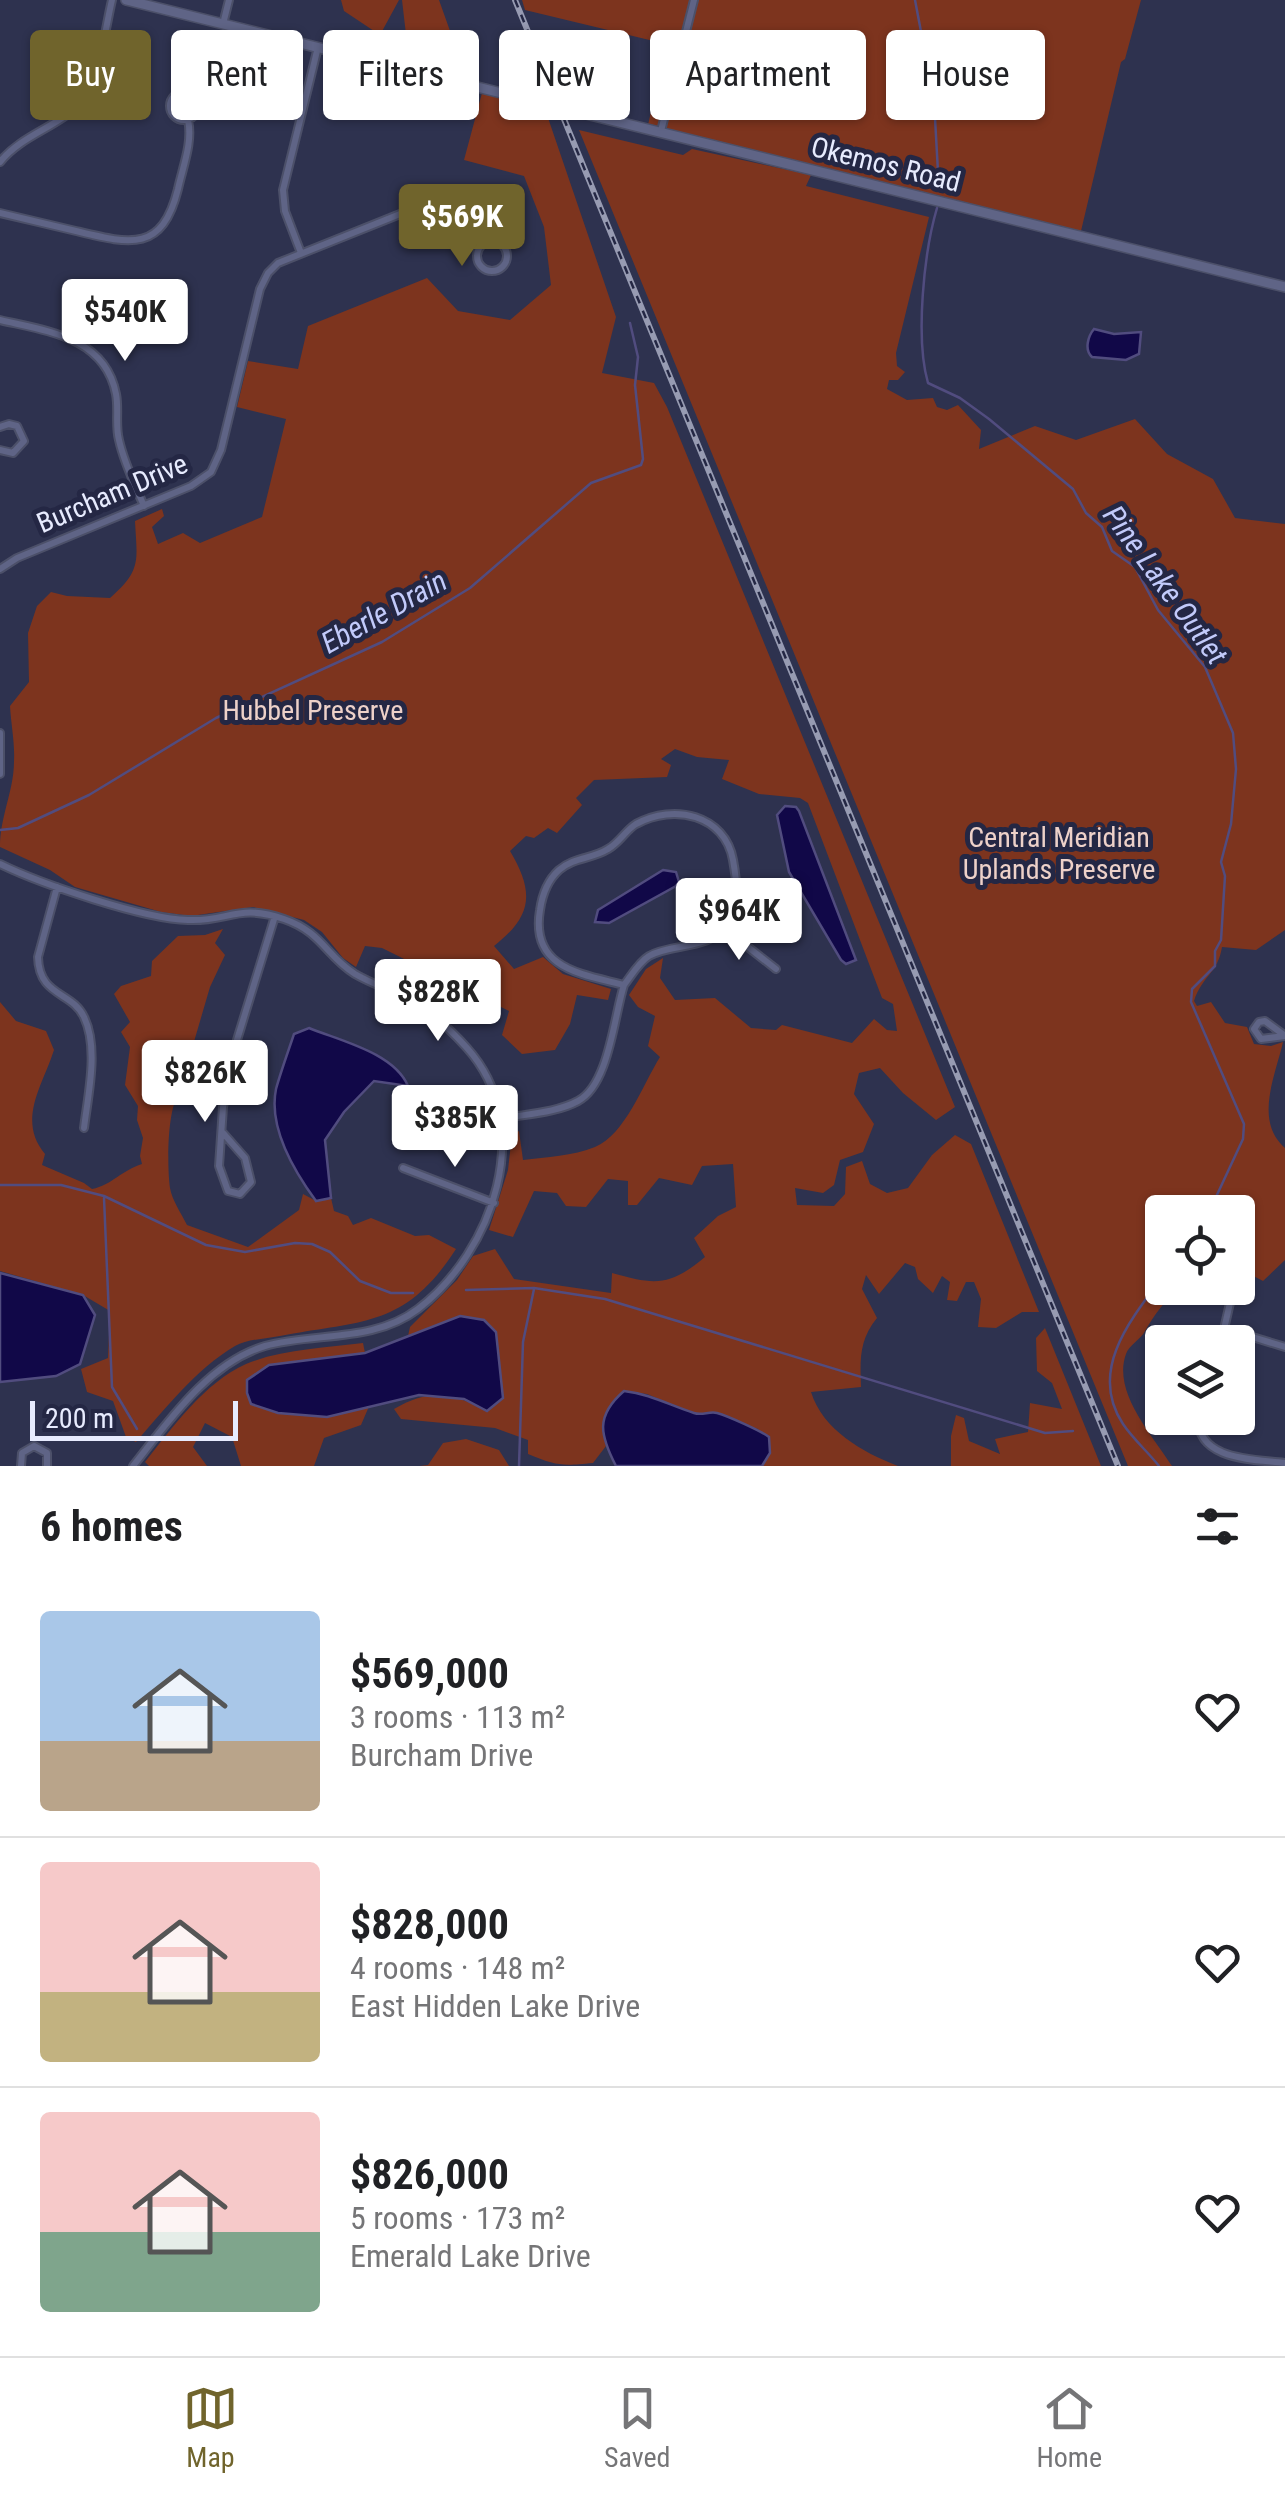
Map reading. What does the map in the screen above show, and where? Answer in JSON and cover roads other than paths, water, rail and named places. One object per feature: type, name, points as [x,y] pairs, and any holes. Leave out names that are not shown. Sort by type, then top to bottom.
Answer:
[{"type":"street","points":[[0,162],[16,145],[71,111],[86,96],[112,0]]},
{"type":"street","name":"Okemos Road","points":[[126,0],[1285,287]]},
{"type":"street","points":[[223,24],[229,0]]},
{"type":"street","points":[[661,132],[694,0]]},
{"type":"street","points":[[301,253],[285,211],[283,190],[318,47]]},
{"type":"street","points":[[180,92],[191,94],[198,102],[196,113],[188,120],[177,118],[170,110],[172,99],[180,92]]},
{"type":"street","points":[[0,213],[118,241],[147,238],[163,226],[173,209],[190,140],[188,120]]},
{"type":"street","name":"Burcham Drive","points":[[0,569],[23,555],[196,484],[214,467],[262,283],[278,264],[427,205],[452,213],[483,244]]},
{"type":"street","name":"Burcham Drive","points":[[494,241],[504,247],[507,258],[501,268],[490,271],[480,266],[477,254],[483,244],[494,241]]},
{"type":"street","points":[[0,320],[66,336],[82,343],[100,360],[116,390],[120,444],[144,506]]},
{"type":"street","points":[[0,427],[17,426],[24,440],[13,453],[0,450]]},
{"type":"street","points":[[0,733],[0,774]]},
{"type":"street","points":[[500,1120],[566,1106],[586,1096],[606,1057],[624,985],[649,956],[707,940],[725,929],[737,897],[730,844],[710,822],[684,815],[660,817],[633,826],[610,848],[568,863],[542,898],[539,916],[544,949],[555,961],[576,973],[624,985]]},
{"type":"street","points":[[0,864],[57,886],[180,920],[240,911],[276,916],[302,926],[326,944],[348,969],[408,999],[440,1021],[480,1064],[500,1120],[502,1168],[494,1203],[456,1270],[419,1308],[402,1319],[356,1334],[269,1345],[240,1356],[179,1409],[132,1466]]},
{"type":"street","points":[[57,886],[38,967],[48,986],[83,1014],[87,1027],[89,1085],[84,1128]]},
{"type":"street","points":[[223,1133],[250,1170],[251,1182],[240,1194],[228,1191],[220,1177],[223,1107],[230,1069],[276,916]]},
{"type":"street","points":[[725,929],[776,969]]},
{"type":"street","points":[[403,1168],[494,1203]]},
{"type":"street","points":[[1255,1338],[1285,1346]]},
{"type":"street","points":[[1202,1435],[1221,1452],[1285,1463]]},
{"type":"street","points":[[22,1466],[22,1454],[34,1446],[46,1453],[47,1466]]},
{"type":"waterway","name":"Pine Lake Outlet","points":[[915,0],[934,100],[939,190]]},
{"type":"waterway","name":"Pine Lake Outlet","points":[[937,208],[923,295],[922,343],[928,383],[960,398],[989,419],[1073,489],[1086,513],[1102,527],[1112,551],[1135,567],[1158,610],[1205,667],[1233,733],[1236,769],[1231,824],[1221,862],[1225,876],[1221,940],[1215,951],[1215,966],[1192,989],[1191,1002],[1244,1124],[1243,1139],[1217,1195]]},
{"type":"waterway","name":"Eberle Drain","points":[[0,830],[18,828],[89,795],[216,718],[382,642],[470,588],[591,483],[641,465],[635,385],[638,357],[630,323]]},
{"type":"waterway","points":[[0,1185],[61,1185],[104,1196],[206,1245],[245,1252],[295,1243],[312,1244],[330,1252],[360,1281],[391,1293],[413,1293]]},
{"type":"waterway","points":[[104,1198],[112,1387],[137,1429]]},
{"type":"waterway","points":[[466,1290],[534,1288],[605,1299],[1045,1433],[1073,1431]]},
{"type":"waterway","points":[[519,1466],[523,1342],[534,1289]]},
{"type":"waterway","name":"Pine Lake Outlet","points":[[1145,1300],[1117,1347],[1110,1385],[1113,1404],[1123,1424],[1159,1466]]},
{"type":"railway","points":[[515,0],[1118,1466]]},
{"type":"park label","name":"Hubbel Preserve","points":[[313,710]]},
{"type":"park label","name":"Central Meridian Uplands Preserve","points":[[1059,853]]}]
